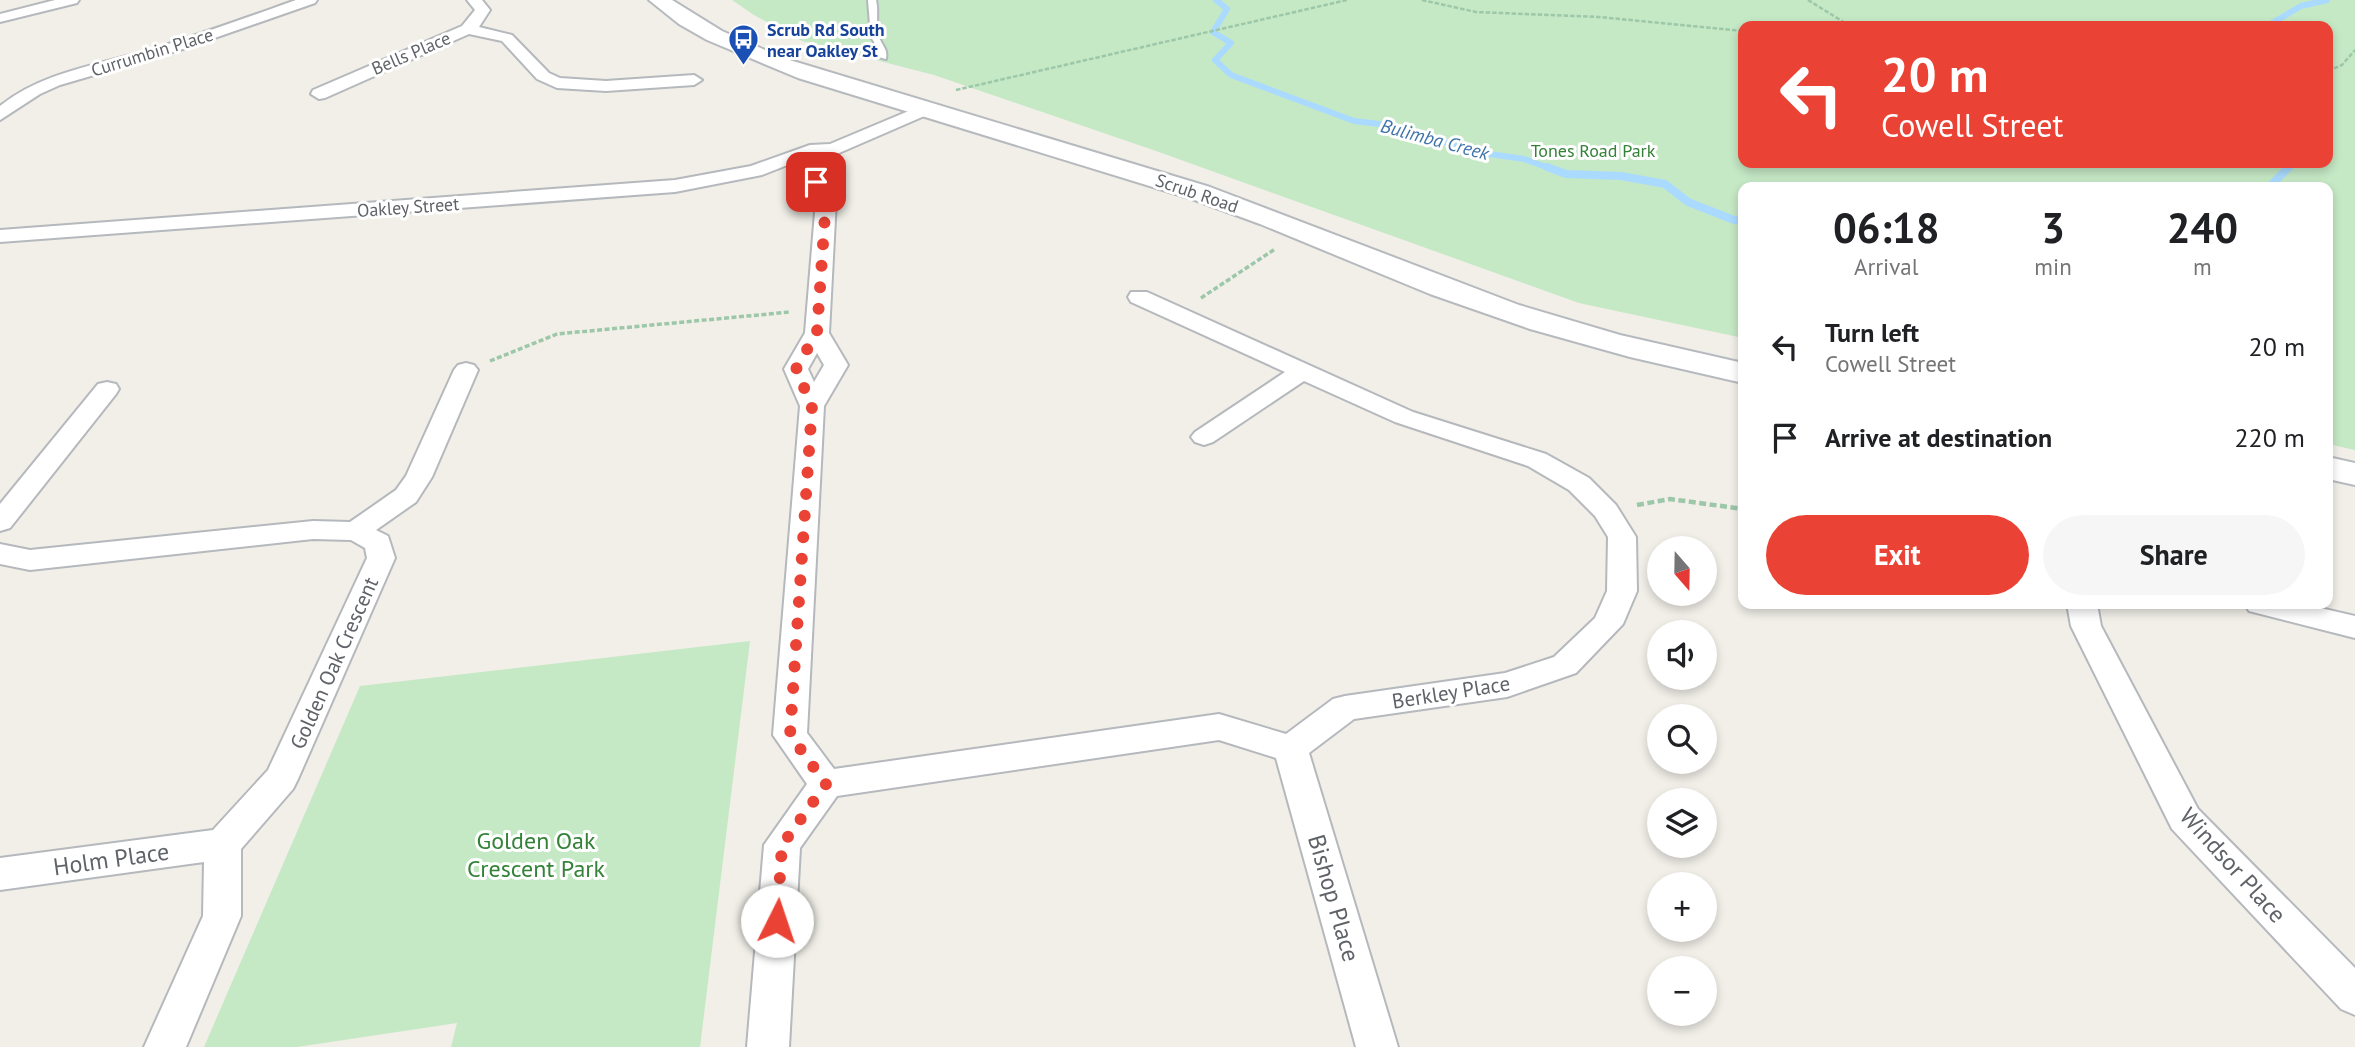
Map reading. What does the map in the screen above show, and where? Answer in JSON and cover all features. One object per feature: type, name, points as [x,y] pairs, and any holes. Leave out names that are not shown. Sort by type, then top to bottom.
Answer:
[{"type":"street","points":[[0,18],[72,0]]},
{"type":"street","name":"Currumbin Place","points":[[0,115],[24,96],[45,86],[161,52],[310,0]]},
{"type":"street","name":"Bells Place","points":[[319,94],[467,29],[478,20],[483,10],[474,0]]},
{"type":"street","name":"Scrub Road","points":[[659,0],[694,27],[786,67],[1205,194],[1475,300],[1629,347],[1738,372]]},
{"type":"street","points":[[467,29],[507,38],[542,76],[557,83],[606,86],[694,80]]},
{"type":"street","name":"Oakley Street","points":[[0,236],[675,186],[755,171],[810,150],[834,149],[912,107]]},
{"type":"street","points":[[812,406],[796,369],[818,321],[826,200],[816,182]]},
{"type":"street","name":"Berkley Place","points":[[1139,297],[1404,417],[1537,460],[1579,485],[1606,511],[1622,537],[1622,591],[1608,624],[1565,665],[1507,685],[1345,708],[1291,749]]},
{"type":"street","points":[[818,321],[836,365],[812,406],[790,735],[826,784]]},
{"type":"street","points":[[0,554],[30,560],[313,530],[356,531],[406,496],[419,477],[466,370]]},
{"type":"street","points":[[1204,436],[1303,371]]},
{"type":"street","points":[[0,522],[107,389]]},
{"type":"street","points":[[2333,469],[2355,474]]},
{"type":"street","name":"Golden Oak Crescent","points":[[223,844],[281,779],[381,558],[378,543],[356,531]]},
{"type":"street","name":"Windsor Place","points":[[2083,609],[2086,626],[2185,819],[2355,996]]},
{"type":"street","points":[[2281,609],[2355,627]]},
{"type":"street","points":[[768,1047],[782,845],[826,784],[1219,727],[1291,749]]},
{"type":"street","name":"Bishop Place","points":[[1291,749],[1377,1047]]},
{"type":"street","points":[[165,1047],[222,916],[223,844]]},
{"type":"street","name":"Holm Place","points":[[0,874],[223,844]]},
{"type":"lane","points":[[872,0],[875,7],[873,33],[883,50],[883,58]]},
{"type":"path","points":[[1120,54],[1348,0]]},
{"type":"path","points":[[1422,0],[1476,12],[1599,17],[1738,31]]},
{"type":"path","points":[[1808,0],[1842,21]]},
{"type":"path","points":[[2333,69],[2342,65],[2355,50]]},
{"type":"path","points":[[1177,314],[1277,248]]},
{"type":"path","points":[[466,370],[557,334],[818,321]]},
{"type":"path","points":[[1606,511],[1670,499],[1738,508]]},
{"type":"green space","name":"Tones Road Park","points":[[732,0],[2355,0],[2355,450],[2333,445],[2333,182],[1738,182],[1738,337],[1579,303],[1159,152],[934,75],[802,41]]},
{"type":"green space","name":"Golden Oak Crescent Park","points":[[750,641],[700,1047],[451,1047],[457,1023],[297,1047],[204,1047],[360,686]]},
{"type":"waterway","name":"Bulimba Creek","points":[[1216,0],[1227,9],[1213,32],[1231,43],[1215,60],[1231,75],[1354,121],[1380,124],[1483,153],[1524,159],[1552,169]]},
{"type":"waterway","name":"Bulimba Creek","points":[[2276,21],[2301,6],[2327,0]]},
{"type":"waterway","name":"Bulimba Creek","points":[[1547,167],[1566,174],[1621,176],[1665,184],[1688,202],[1738,220]]},
{"type":"waterway","name":"Bulimba Creek","points":[[2274,182],[2288,168]]},
{"type":"place","name":"Scrub Rd South near Oakley St","points":[[744,66]]},
{"type":"route","points":[[777,921],[782,845],[826,784],[790,735],[812,406],[796,369],[817,332],[826,200],[816,182]]}]
